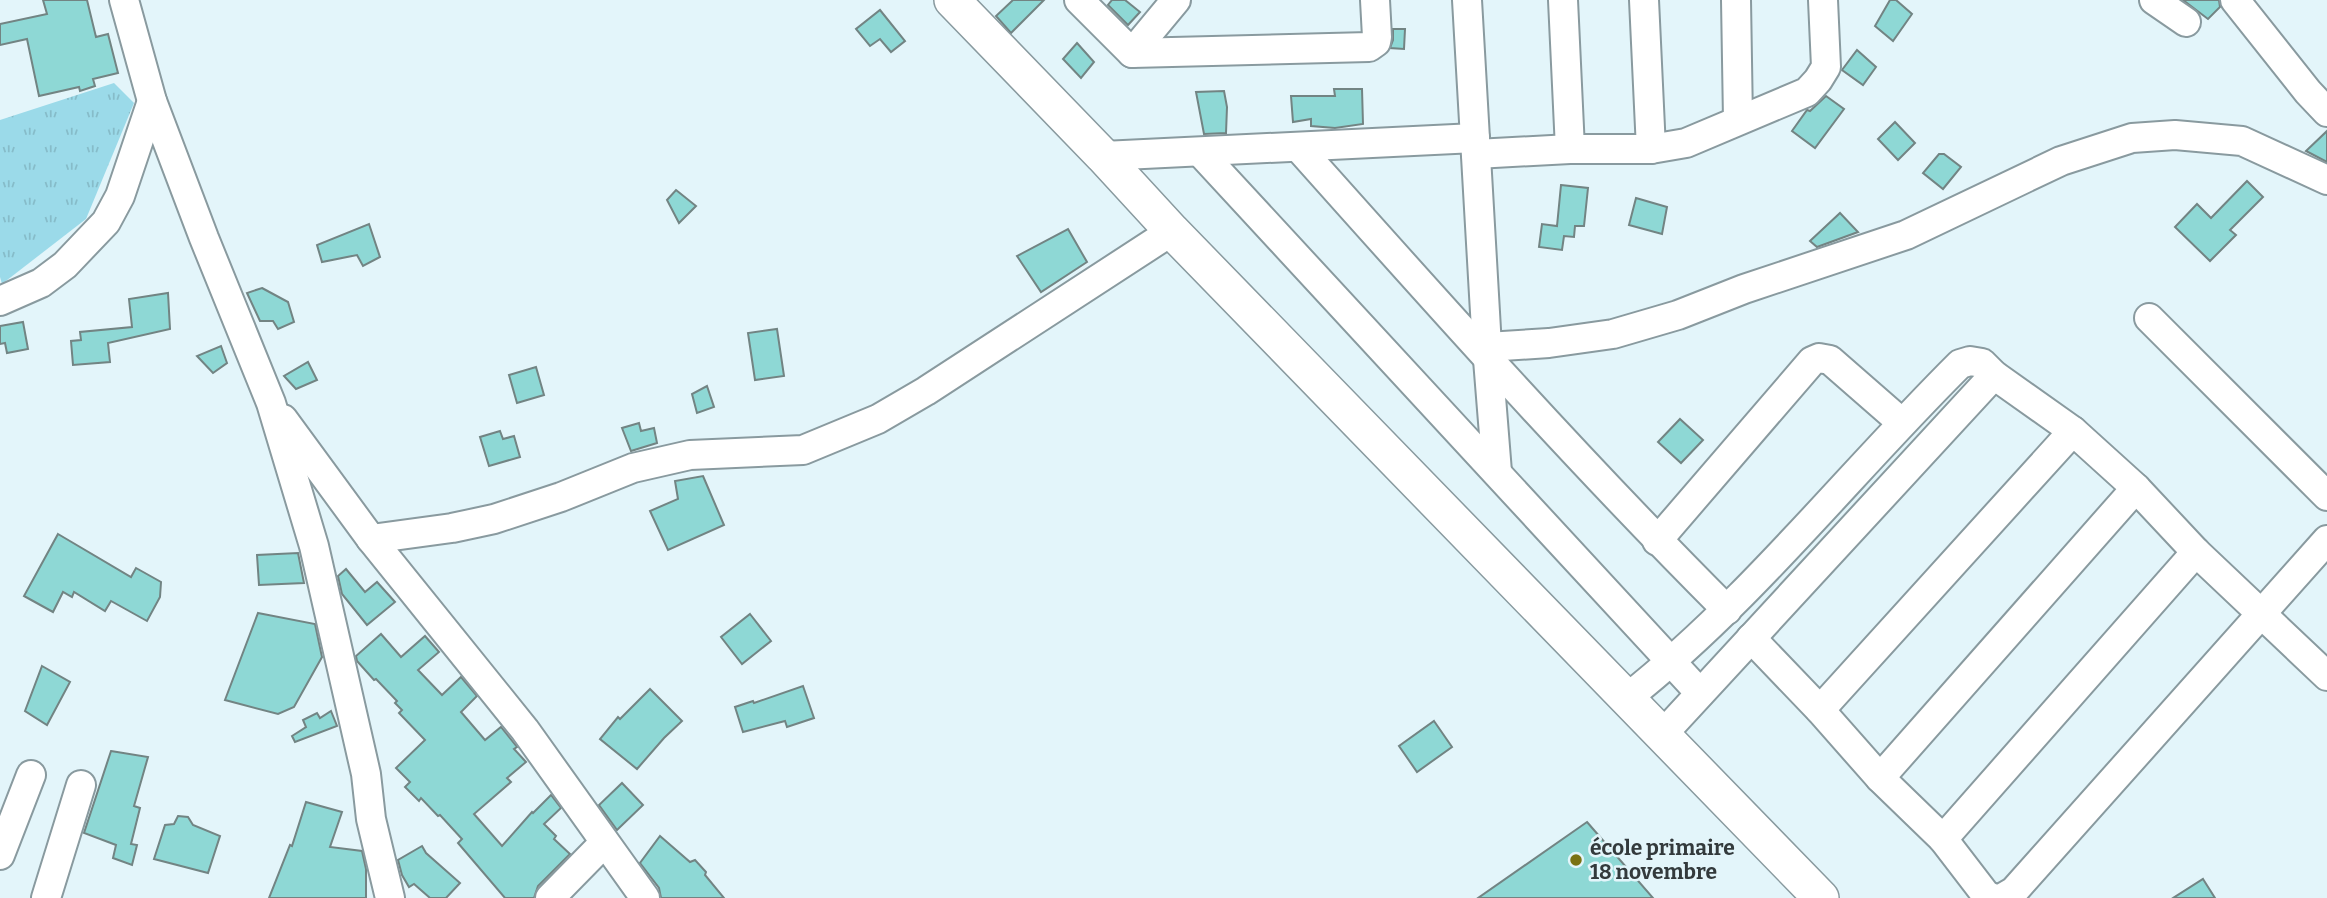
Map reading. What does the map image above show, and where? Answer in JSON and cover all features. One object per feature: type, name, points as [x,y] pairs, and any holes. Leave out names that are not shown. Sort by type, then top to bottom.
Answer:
[{"type":"main road","points":[[953,0],[1172,231],[1821,898]]},
{"type":"street","points":[[124,0],[152,101],[271,403],[314,545],[366,774],[371,819],[390,898]]},
{"type":"street","points":[[1079,0],[1132,53],[1369,47],[1376,42],[1377,37],[1375,0]]},
{"type":"street","points":[[1132,53],[1176,0]]},
{"type":"street","points":[[1466,0],[1497,472]]},
{"type":"street","points":[[1563,0],[1570,149]]},
{"type":"street","points":[[1644,0],[1651,149]]},
{"type":"street","points":[[1736,0],[1738,120]]},
{"type":"street","points":[[1103,156],[1299,148],[1475,146],[1651,149],[1686,143],[1807,92],[1826,67],[1823,0]]},
{"type":"street","points":[[2154,0],[2186,22]]},
{"type":"street","points":[[2235,0],[2327,112]]},
{"type":"street","points":[[0,301],[41,283],[65,265],[106,222],[120,196],[152,101]]},
{"type":"street","points":[[1488,354],[1613,334],[1678,316],[1744,289],[1906,235],[2061,161],[2132,138],[2175,135],[2242,141],[2327,180]]},
{"type":"street","points":[[1299,148],[1657,541],[1727,610]]},
{"type":"street","points":[[1200,152],[1700,693]]},
{"type":"street","points":[[370,539],[452,528],[494,519],[561,497],[633,468],[690,455],[803,450],[878,419],[926,391],[1172,231]]},
{"type":"street","points":[[2149,318],[2327,496]]},
{"type":"street","points":[[1657,541],[1812,361],[1819,358],[1830,360],[1901,422]]},
{"type":"street","points":[[1627,698],[1672,662],[1727,610],[1901,422],[1960,364],[1970,361],[1982,363],[1994,375],[2073,431],[2136,488],[2196,552],[2327,676]]},
{"type":"street","points":[[1662,735],[1994,375]]},
{"type":"street","points":[[271,403],[370,539],[525,730],[645,898]]},
{"type":"street","points":[[1820,710],[2073,431]]},
{"type":"street","points":[[1881,778],[2136,488]]},
{"type":"street","points":[[2002,898],[2014,891],[2327,540]]},
{"type":"street","points":[[1943,839],[2196,552]]},
{"type":"street","points":[[1751,638],[1881,778],[1943,839],[1986,895],[1993,898]]},
{"type":"street","points":[[0,855],[31,775]]},
{"type":"street","points":[[46,898],[81,785]]},
{"type":"street","points":[[550,898],[604,842]]},
{"type":"green space","points":[[114,83],[134,103],[86,219],[2,284],[0,120]]},
{"type":"building","points":[[43,0],[87,0],[96,37],[108,34],[118,73],[93,79],[95,86],[80,91],[79,87],[39,96],[27,39],[0,45],[0,24],[47,14]]},
{"type":"building","points":[[1013,0],[1044,0],[1011,33],[996,16]]},
{"type":"building","points":[[1112,0],[1125,0],[1140,12],[1128,25],[1108,5]]},
{"type":"building","points":[[1890,0],[1896,0],[1912,14],[1893,41],[1875,26]]},
{"type":"building","points":[[2183,0],[2219,0],[2220,7],[2208,19]]},
{"type":"building","points":[[880,10],[905,41],[891,52],[880,39],[870,46],[856,29]]},
{"type":"building","points":[[1393,29],[1405,29],[1404,49],[1390,48]]},
{"type":"building","points":[[1077,43],[1094,62],[1081,78],[1063,59]]},
{"type":"building","points":[[1857,50],[1876,67],[1863,85],[1842,70]]},
{"type":"building","points":[[1334,89],[1362,89],[1363,124],[1335,128],[1311,126],[1311,119],[1293,122],[1291,96],[1335,96]]},
{"type":"building","points":[[1224,91],[1227,107],[1226,133],[1204,134],[1196,92]]},
{"type":"building","points":[[1826,96],[1844,109],[1815,148],[1792,131],[1807,110],[1810,111]]},
{"type":"building","points":[[1895,122],[1915,143],[1898,160],[1878,139]]},
{"type":"building","points":[[2327,131],[2327,162],[2306,151]]},
{"type":"building","points":[[1939,154],[1944,154],[1961,167],[1943,189],[1923,173]]},
{"type":"building","points":[[2247,181],[2263,197],[2230,230],[2236,235],[2210,261],[2175,227],[2197,204],[2211,218]]},
{"type":"building","points":[[1561,185],[1588,188],[1584,226],[1575,226],[1574,237],[1564,236],[1562,250],[1539,247],[1542,224],[1557,226]]},
{"type":"building","points":[[676,190],[696,206],[679,223],[667,200]]},
{"type":"building","points":[[1636,198],[1667,207],[1662,234],[1629,225]]},
{"type":"building","points":[[1840,213],[1858,232],[1817,247],[1810,241]]},
{"type":"building","points":[[369,224],[380,257],[363,266],[357,255],[322,262],[317,245]]},
{"type":"building","points":[[1068,229],[1087,262],[1041,292],[1017,256]]},
{"type":"building","points":[[262,288],[288,302],[294,322],[278,329],[273,321],[260,321],[247,293]]},
{"type":"building","points":[[168,293],[170,329],[108,343],[110,362],[73,365],[71,341],[81,340],[80,332],[132,327],[129,299]]},
{"type":"building","points":[[23,322],[28,349],[7,353],[5,343],[0,344],[0,326]]},
{"type":"building","points":[[777,329],[784,376],[755,380],[748,333]]},
{"type":"building","points":[[221,346],[227,363],[213,373],[197,356]]},
{"type":"building","points":[[308,362],[317,380],[296,389],[284,376]]},
{"type":"building","points":[[536,367],[544,395],[517,403],[509,375]]},
{"type":"building","points":[[707,386],[714,407],[697,413],[692,394]]},
{"type":"building","points":[[1680,419],[1703,440],[1681,463],[1658,442]]},
{"type":"building","points":[[639,423],[641,431],[654,428],[657,443],[631,451],[622,428]]},
{"type":"building","points":[[500,431],[503,439],[514,436],[520,457],[489,466],[480,437]]},
{"type":"building","points":[[703,476],[724,525],[668,550],[650,511],[678,499],[675,481]]},
{"type":"building","points":[[58,534],[131,577],[136,568],[161,582],[160,597],[147,621],[111,601],[105,611],[74,592],[72,597],[63,592],[53,612],[24,596]]},
{"type":"building","points":[[298,553],[304,583],[259,585],[257,555]]},
{"type":"building","points":[[346,569],[365,592],[377,582],[395,602],[367,625],[342,594],[338,576]]},
{"type":"building","points":[[258,613],[315,624],[322,657],[294,707],[278,714],[225,700]]},
{"type":"building","points":[[750,614],[771,641],[742,664],[721,637]]},
{"type":"building","points":[[381,634],[401,657],[425,636],[439,652],[418,670],[442,695],[461,677],[477,696],[461,712],[485,740],[501,727],[517,747],[514,749],[526,762],[507,778],[511,782],[474,814],[502,846],[551,795],[561,808],[544,824],[556,836],[554,839],[570,854],[538,886],[534,898],[505,898],[458,843],[462,839],[440,815],[421,798],[419,801],[405,787],[410,782],[396,768],[425,740],[399,713],[402,710],[395,703],[397,701],[374,680],[357,661],[356,656]]},
{"type":"building","points":[[42,666],[70,682],[47,725],[25,711]]},
{"type":"building","points":[[803,686],[814,718],[787,727],[785,721],[743,732],[735,707]]},
{"type":"building","points":[[650,689],[682,721],[637,769],[600,739],[618,717],[620,719]]},
{"type":"building","points":[[331,711],[337,726],[295,742],[292,736],[306,727],[303,720],[317,713],[320,718]]},
{"type":"building","points":[[1434,721],[1452,747],[1417,772],[1399,746]]},
{"type":"building","points":[[111,751],[148,757],[134,806],[140,808],[131,844],[137,845],[132,865],[113,858],[116,845],[84,833]]},
{"type":"building","points":[[622,783],[643,805],[617,830],[599,805]]},
{"type":"building","points":[[306,802],[342,812],[330,847],[362,851],[366,869],[366,898],[269,898],[290,845],[292,846]]},
{"type":"building","points":[[178,816],[188,817],[193,825],[220,836],[208,873],[154,859],[165,825],[174,824]]},
{"type":"building","name":"école primaire 18 novembre","points":[[1587,822],[1653,898],[1478,898]]},
{"type":"building","points":[[660,836],[690,862],[695,860],[724,898],[661,898],[659,888],[640,863]]},
{"type":"building","points":[[422,846],[426,853],[460,883],[446,898],[430,898],[414,884],[409,887],[402,875],[398,860]]},
{"type":"building","points":[[2203,879],[2215,898],[2173,898]]},
{"type":"place","name":"école primaire 18 novembre","points":[[1576,860]]}]
